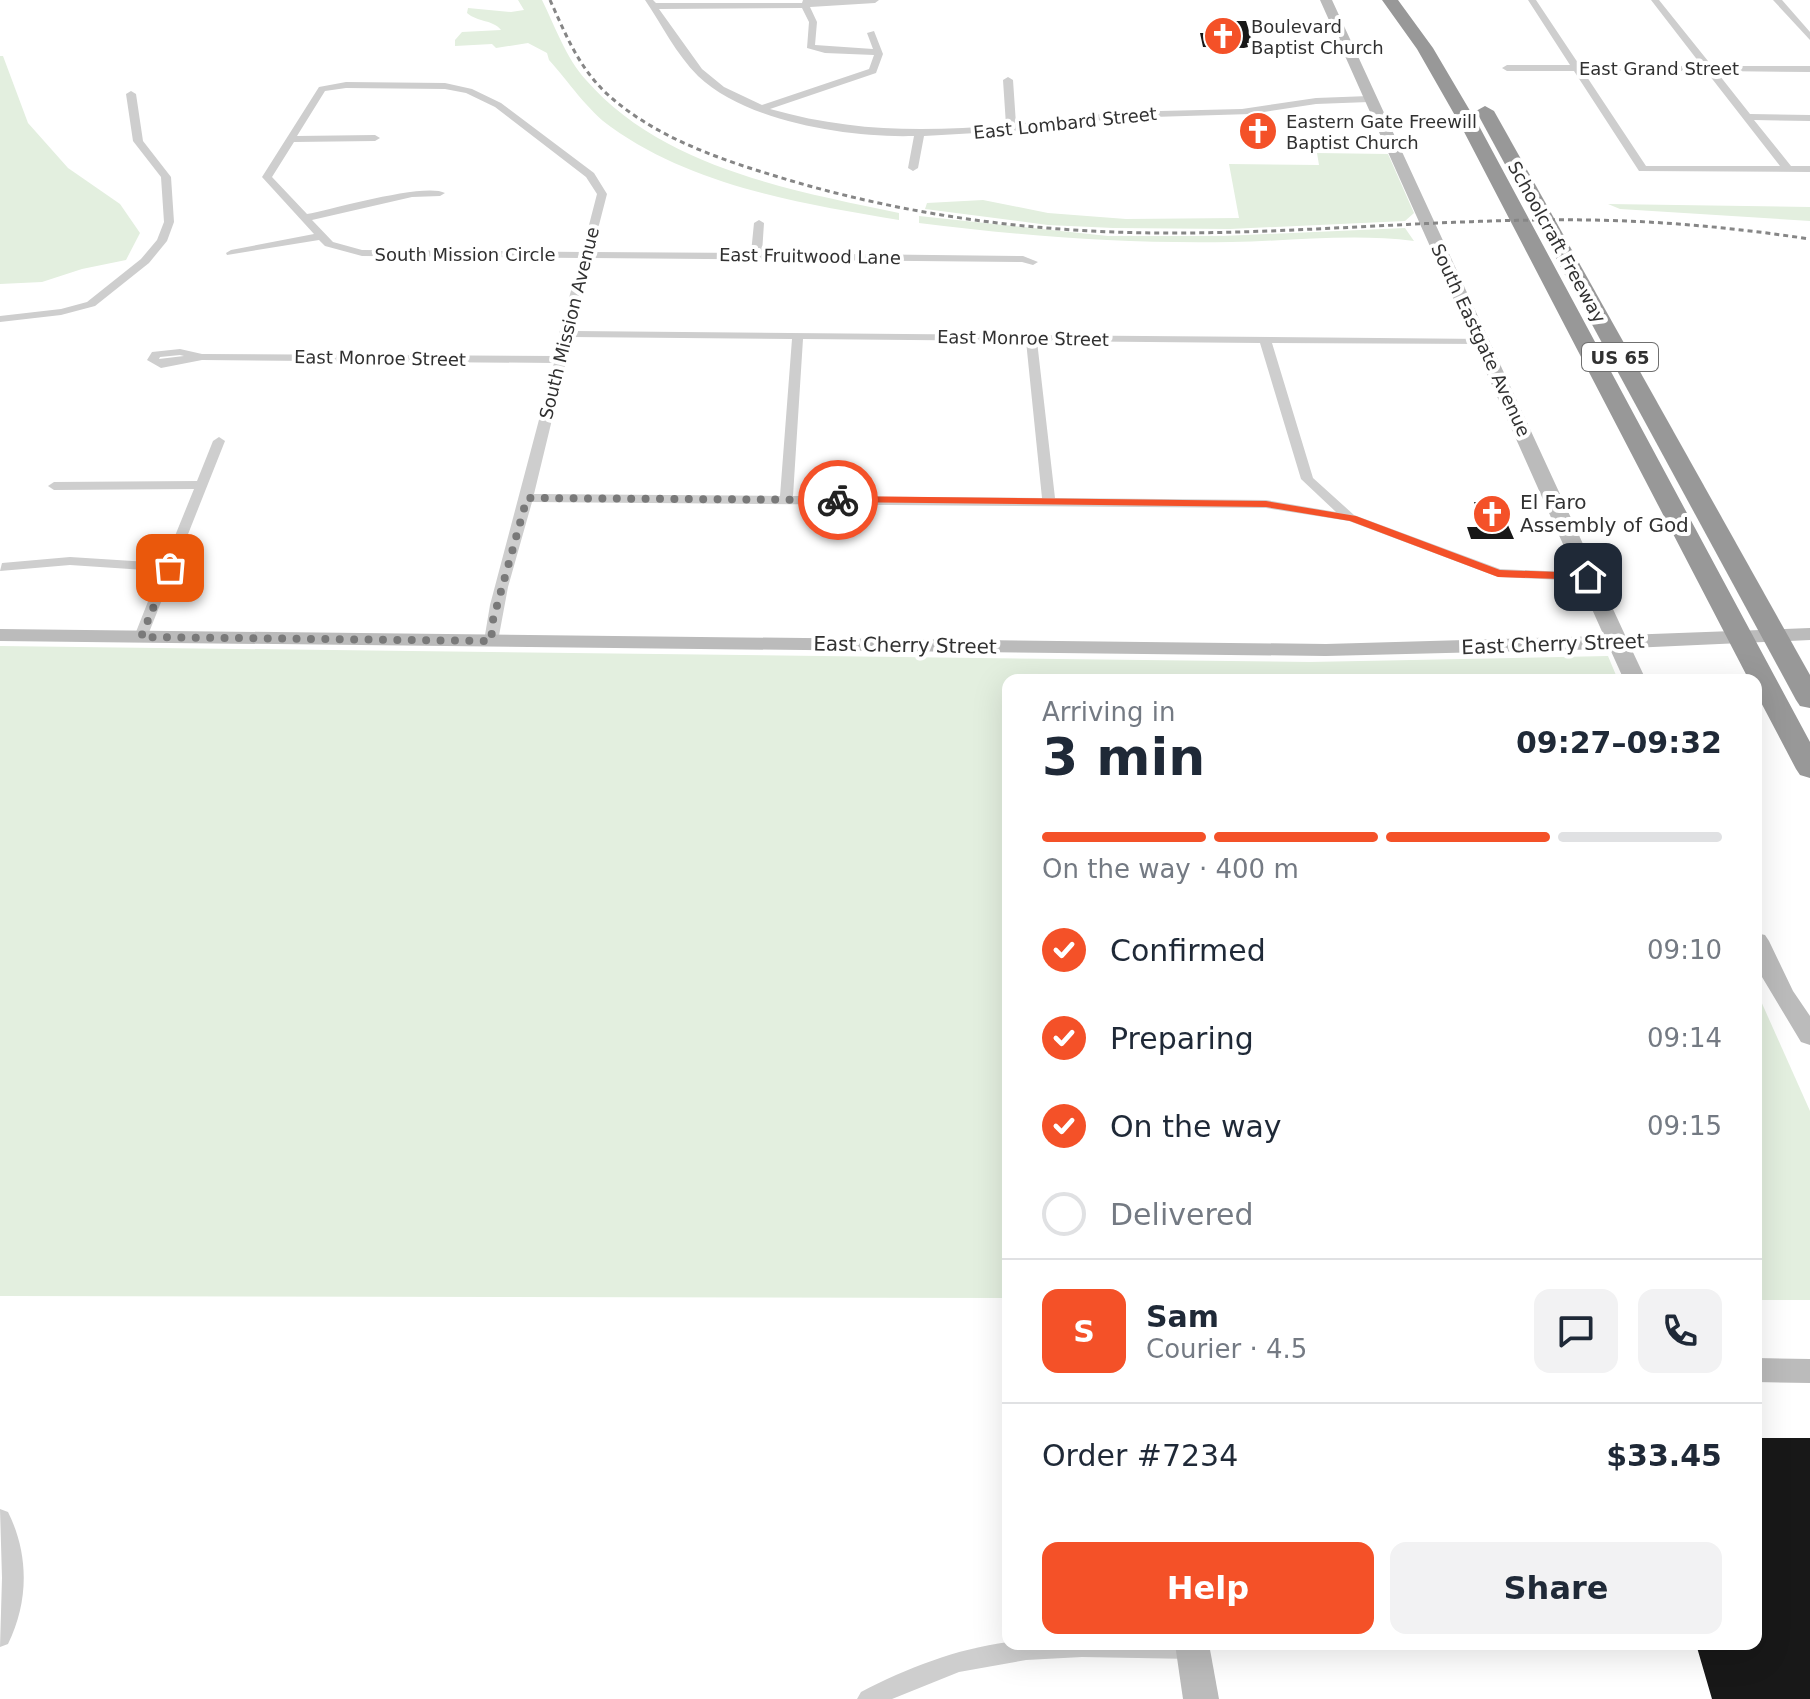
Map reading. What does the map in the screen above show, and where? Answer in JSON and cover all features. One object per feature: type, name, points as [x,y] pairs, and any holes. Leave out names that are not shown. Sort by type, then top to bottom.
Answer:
[{"type":"highway","name":"Schoolcraft Freeway","points":[[1390,0],[1455,98],[1760,674]]},
{"type":"highway","points":[[1411,0],[1448,51]]},
{"type":"highway","name":"Schoolcraft Freeway","points":[[1472,89],[1810,700]]},
{"type":"highway","name":"Schoolcraft Freeway","points":[[1762,678],[1810,769]]},
{"type":"street","points":[[651,3],[875,0]]},
{"type":"street","name":"South Eastgate Avenue","points":[[1326,0],[1632,674]]},
{"type":"street","points":[[1532,0],[1643,169],[1810,169]]},
{"type":"street","points":[[1655,0],[1787,168]]},
{"type":"street","points":[[1777,0],[1810,37]]},
{"type":"street","name":"East Lombard Street","points":[[651,3],[690,62],[720,89],[762,108],[829,125],[919,134],[1011,128],[1116,115],[1244,112],[1321,100],[1369,99]]},
{"type":"street","points":[[806,3],[813,22],[810,46],[825,50],[876,52]]},
{"type":"street","points":[[762,108],[873,71],[879,54],[871,33]]},
{"type":"street","name":"East Grand Street","points":[[1507,68],[1810,69]]},
{"type":"street","points":[[1008,80],[1011,128]]},
{"type":"street","name":"South Mission Circle","points":[[445,86],[346,85],[322,89],[267,177],[329,244],[344,249],[379,254],[586,254]]},
{"type":"street","name":"South Mission Avenue","points":[[445,86],[469,91],[498,105],[598,184],[602,194],[558,360],[527,498],[493,620],[491,641]]},
{"type":"street","points":[[0,319],[61,312],[91,304],[118,285],[162,241],[169,222],[166,177],[138,141],[131,94]]},
{"type":"street","points":[[1746,117],[1810,118]]},
{"type":"street","points":[[913,168],[919,134]]},
{"type":"street","points":[[289,139],[375,138]]},
{"type":"street","points":[[305,218],[412,194],[440,193]]},
{"type":"street","points":[[756,255],[759,223]]},
{"type":"street","points":[[231,253],[321,236]]},
{"type":"street","name":"East Fruitwood Lane","points":[[586,254],[1023,259],[1033,262]]},
{"type":"street","name":"East Monroe Street","points":[[565,334],[1482,341]]},
{"type":"street","points":[[786,499],[798,335]]},
{"type":"street","points":[[1031,338],[1049,501]]},
{"type":"street","points":[[1265,340],[1302,487],[1352,518],[1498,573],[1588,577]]},
{"type":"street","name":"East Monroe Street","points":[[202,357],[558,360]]},
{"type":"street","points":[[141,637],[219,441]]},
{"type":"street","points":[[54,486],[202,485]]},
{"type":"street","points":[[1266,504],[1302,487]]},
{"type":"street","points":[[527,498],[1266,504],[1352,518]]},
{"type":"street","points":[[2,567],[70,561],[170,568]]},
{"type":"street","name":"East Cherry Street","points":[[0,635],[1326,650],[1810,634]]},
{"type":"street","points":[[1762,953],[1781,992],[1810,1036]]},
{"type":"street","points":[[1762,1370],[1810,1371]]},
{"type":"street","points":[[0,1518],[12,1551],[15,1576],[12,1604],[0,1637]]},
{"type":"street","points":[[869,1699],[910,1678],[973,1658],[1034,1650]]},
{"type":"street","points":[[1194,1650],[1201,1699]]},
{"type":"green space","points":[[518,0],[542,0],[567,52],[586,80],[617,110],[652,135],[690,155],[731,171],[815,195],[899,213],[899,220],[749,190],[677,164],[611,127],[586,104],[549,60],[547,53],[528,43],[496,48],[492,44],[455,46],[455,40],[462,32],[501,30],[494,24],[471,16],[467,13],[468,8],[511,12],[524,10]]},
{"type":"green space","points":[[0,56],[3,56],[28,123],[68,168],[120,204],[140,233],[126,260],[82,269],[42,282],[0,284]]},
{"type":"green space","points":[[1317,153],[1388,154],[1414,213],[1405,221],[1230,229],[1048,225],[925,209],[927,203],[983,200],[1048,213],[1126,219],[1239,218],[1229,164],[1319,165]]},
{"type":"green space","points":[[1608,204],[1810,207],[1810,221],[1620,209]]},
{"type":"green space","points":[[919,216],[1108,236],[1223,236],[1405,228],[1414,241],[1345,238],[1231,242],[1114,240],[919,223]]},
{"type":"green space","points":[[0,646],[1310,662],[1608,656],[1616,674],[1002,674],[1002,1298],[0,1296]]},
{"type":"green space","points":[[1762,1003],[1810,1111],[1810,1300],[1762,1300]]},
{"type":"building","name":"Boulevard Baptist Church","points":[[1229,21],[1246,21],[1253,43],[1247,43],[1248,47],[1244,48],[1203,47],[1200,33],[1232,33]]},
{"type":"building","name":"El Faro Assembly of God","points":[[1474,502],[1498,502],[1514,539],[1471,539],[1467,527],[1484,527]]},
{"type":"building","points":[[1762,1438],[1810,1438],[1810,1699],[1712,1699],[1698,1650],[1762,1650]]},
{"type":"railway","points":[[550,0],[587,71],[605,92],[642,121],[705,152],[772,175],[819,189],[915,210],[1011,224],[1109,232],[1212,233],[1481,221],[1589,220],[1700,226],[1810,239]]},
{"type":"way so far","points":[[170,568],[141,637],[491,641],[493,620],[527,498],[838,500]]},
{"type":"place","name":"Boulevard Baptist Church","points":[[1223,36]]},
{"type":"place","name":"Eastern Gate Freewill Baptist Church","points":[[1258,131]]},
{"type":"place","name":"El Faro Assembly of God","points":[[1492,514]]},
{"type":"route","points":[[838,500],[1266,504],[1352,518],[1498,573],[1588,577]]}]
